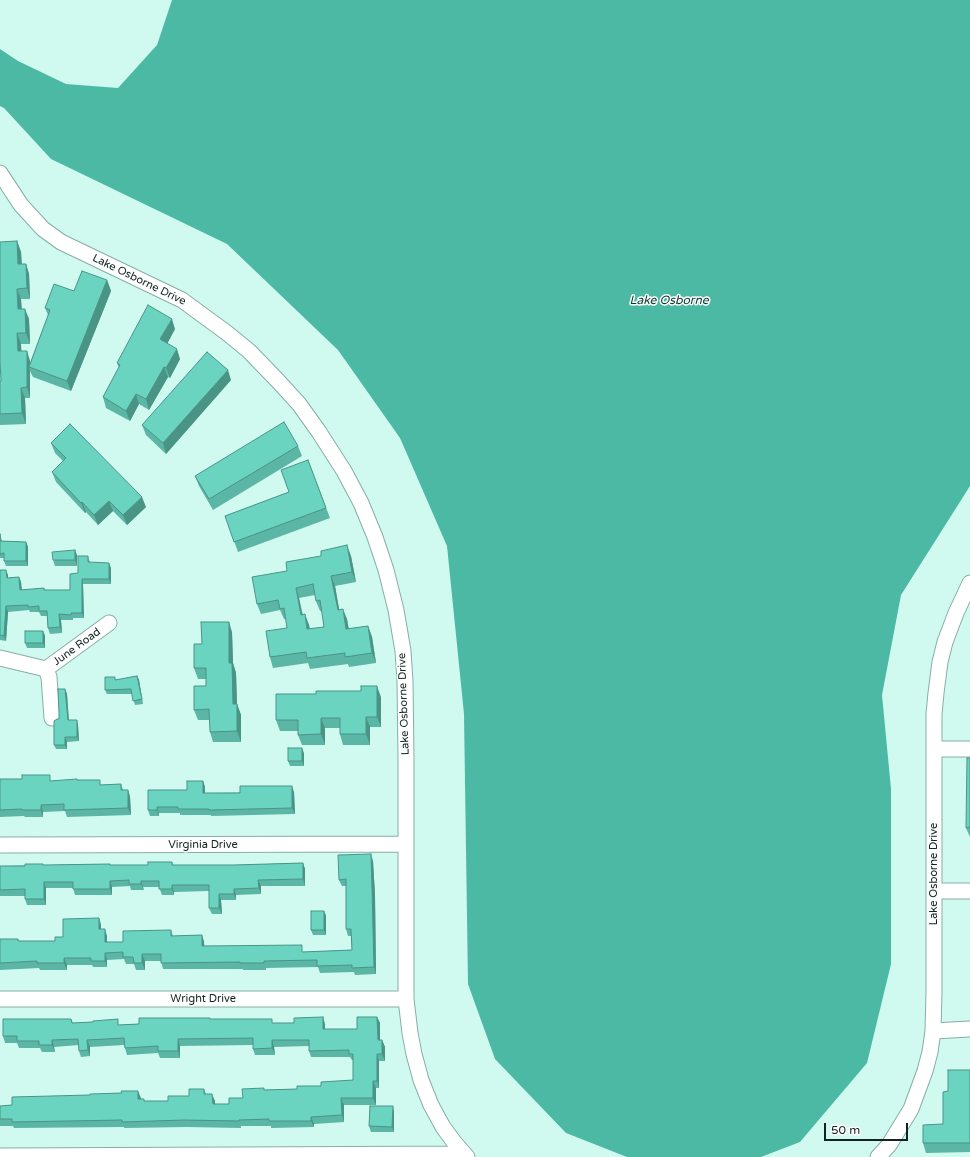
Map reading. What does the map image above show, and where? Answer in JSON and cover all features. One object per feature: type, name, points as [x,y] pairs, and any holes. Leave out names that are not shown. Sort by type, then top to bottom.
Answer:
[{"type":"street","name":"Lake Osborne Drive","points":[[0,173],[21,205],[43,229],[61,242],[182,300],[249,351],[299,404],[344,471],[361,503],[382,557],[396,610],[402,644],[405,681],[406,999],[410,1033],[421,1080],[431,1105],[443,1127],[466,1156]]},
{"type":"street","name":"Lake Osborne Drive","points":[[878,1157],[889,1145],[911,1109],[925,1071],[930,1052],[933,1031],[934,992],[934,749],[936,693],[940,662],[946,642],[956,613],[968,589]]},
{"type":"street","name":"June Road","points":[[52,718],[49,677],[46,669],[109,624]]},
{"type":"street","points":[[0,658],[46,669]]},
{"type":"street","points":[[934,749],[970,749]]},
{"type":"street","name":"Virginia Drive","points":[[0,845],[406,844]]},
{"type":"street","points":[[934,891],[970,891]]},
{"type":"street","name":"Wright Drive","points":[[0,999],[406,999]]},
{"type":"street","points":[[933,1031],[970,1029]]},
{"type":"street","points":[[0,1156],[466,1156]]},
{"type":"water","name":"Lake Osborne","points":[[172,0],[970,0],[970,486],[901,595],[882,695],[891,789],[891,964],[867,1063],[800,1142],[761,1157],[627,1157],[566,1133],[495,1059],[468,984],[464,714],[447,546],[400,438],[338,350],[227,244],[51,159],[4,108],[0,106],[0,49],[18,61],[66,84],[118,88],[157,45]]},
{"type":"building","points":[[17,241],[18,264],[26,264],[27,288],[17,289],[18,309],[25,309],[26,333],[17,333],[18,351],[27,351],[27,387],[21,388],[22,413],[0,414],[0,242]]},
{"type":"building","points":[[82,271],[107,280],[67,381],[29,367],[50,310],[45,308],[54,284],[74,291]]},
{"type":"building","points":[[148,305],[172,319],[160,339],[177,349],[166,368],[164,367],[146,399],[136,394],[126,411],[103,397],[120,365],[117,363]]},
{"type":"building","points":[[207,352],[228,370],[163,443],[142,425]]},
{"type":"building","points":[[284,422],[298,446],[209,499],[195,476]]},
{"type":"building","points":[[70,424],[142,497],[123,515],[109,501],[94,515],[52,472],[66,458],[51,443]]},
{"type":"building","points":[[308,460],[326,508],[234,542],[225,516],[289,492],[281,470]]},
{"type":"building","points":[[0,541],[26,542],[26,561],[4,561],[4,553],[0,554]]},
{"type":"building","points":[[347,545],[352,572],[331,576],[338,610],[343,609],[346,629],[368,626],[372,653],[345,657],[345,653],[307,658],[306,652],[270,657],[266,631],[287,628],[284,608],[280,609],[278,600],[257,604],[252,577],[287,571],[286,562],[321,556],[321,551]],"holes":[[[313,584],[316,601],[320,600],[324,627],[307,629],[305,614],[301,615],[296,588]]]},
{"type":"building","points":[[75,550],[75,560],[53,560],[52,552]]},
{"type":"building","points":[[78,556],[88,556],[88,562],[109,563],[109,579],[82,579],[82,613],[71,613],[71,615],[59,614],[60,627],[48,628],[47,611],[39,611],[39,606],[6,606],[4,636],[0,635],[0,570],[6,570],[7,578],[19,577],[20,590],[44,588],[44,590],[70,590],[70,574],[78,573]]},
{"type":"building","points":[[201,622],[229,622],[229,663],[232,663],[233,704],[237,704],[237,731],[210,732],[209,709],[194,710],[194,686],[206,686],[206,668],[194,668],[194,644],[202,644]]},
{"type":"building","points":[[25,631],[43,631],[43,643],[25,643]]},
{"type":"building","points":[[137,676],[142,699],[133,701],[131,689],[105,690],[105,677],[115,677],[115,680]]},
{"type":"building","points":[[361,686],[377,686],[377,717],[366,717],[366,734],[340,734],[340,718],[321,718],[321,734],[298,735],[298,720],[276,720],[276,694],[316,694],[316,691],[361,691]]},
{"type":"building","points":[[58,689],[65,689],[68,720],[77,720],[77,737],[65,737],[65,745],[54,745],[54,721],[59,719]]},
{"type":"building","points":[[288,748],[302,748],[302,761],[288,761]]},
{"type":"building","points":[[967,758],[970,758],[970,827],[966,828]]},
{"type":"building","points":[[22,775],[50,775],[50,781],[77,779],[100,780],[100,785],[121,784],[121,790],[128,790],[128,808],[64,810],[64,804],[41,805],[41,810],[0,810],[0,779],[22,779]]},
{"type":"building","points":[[187,781],[203,781],[203,793],[240,793],[240,786],[292,786],[292,808],[209,810],[178,809],[178,807],[157,807],[157,810],[148,810],[148,790],[187,790]]},
{"type":"building","points":[[371,854],[374,967],[352,968],[352,965],[317,966],[317,960],[264,961],[264,963],[161,963],[161,954],[142,954],[142,963],[134,963],[133,957],[123,957],[123,952],[105,953],[105,961],[91,961],[91,958],[64,958],[64,963],[37,963],[37,961],[0,963],[0,939],[18,939],[18,941],[55,941],[55,937],[63,937],[63,919],[99,918],[99,929],[105,929],[105,942],[123,942],[123,931],[171,930],[171,936],[202,935],[202,946],[302,945],[302,952],[352,950],[351,929],[346,929],[346,879],[339,880],[338,855]]},
{"type":"building","points":[[148,862],[172,862],[172,865],[303,863],[303,879],[258,880],[259,888],[234,889],[234,894],[219,894],[219,908],[209,908],[209,885],[172,885],[172,889],[159,889],[159,881],[141,881],[141,884],[129,884],[129,880],[110,881],[110,889],[73,889],[73,882],[44,882],[44,899],[25,899],[25,889],[0,890],[0,866],[25,866],[25,864],[148,865]]},
{"type":"building","points":[[311,911],[324,911],[324,930],[311,930]]},
{"type":"building","points":[[323,1017],[323,1029],[357,1029],[357,1017],[377,1017],[378,1040],[382,1040],[382,1054],[377,1054],[377,1081],[373,1081],[373,1098],[341,1098],[342,1115],[311,1117],[311,1121],[269,1121],[269,1119],[239,1121],[184,1120],[122,1122],[122,1120],[12,1122],[12,1119],[0,1119],[0,1106],[12,1105],[12,1097],[90,1095],[122,1093],[121,1091],[138,1091],[138,1099],[144,1099],[144,1101],[168,1101],[168,1096],[189,1096],[189,1089],[204,1089],[204,1094],[212,1094],[213,1104],[229,1104],[229,1098],[243,1098],[242,1089],[297,1089],[297,1086],[321,1086],[321,1082],[353,1080],[353,1054],[349,1054],[349,1050],[309,1051],[309,1040],[272,1040],[272,1048],[253,1049],[253,1038],[178,1039],[178,1051],[158,1051],[158,1046],[125,1048],[124,1038],[87,1040],[88,1050],[79,1051],[78,1039],[52,1040],[52,1045],[39,1045],[39,1041],[17,1041],[17,1036],[3,1036],[3,1019],[71,1019],[72,1023],[118,1019],[118,1025],[139,1024],[139,1018],[272,1019],[272,1023],[294,1023],[294,1018]]},
{"type":"building","points":[[948,1070],[970,1070],[970,1143],[923,1143],[923,1125],[943,1124],[943,1092],[948,1091]]},
{"type":"building","points":[[370,1106],[393,1106],[392,1127],[369,1126]]}]
